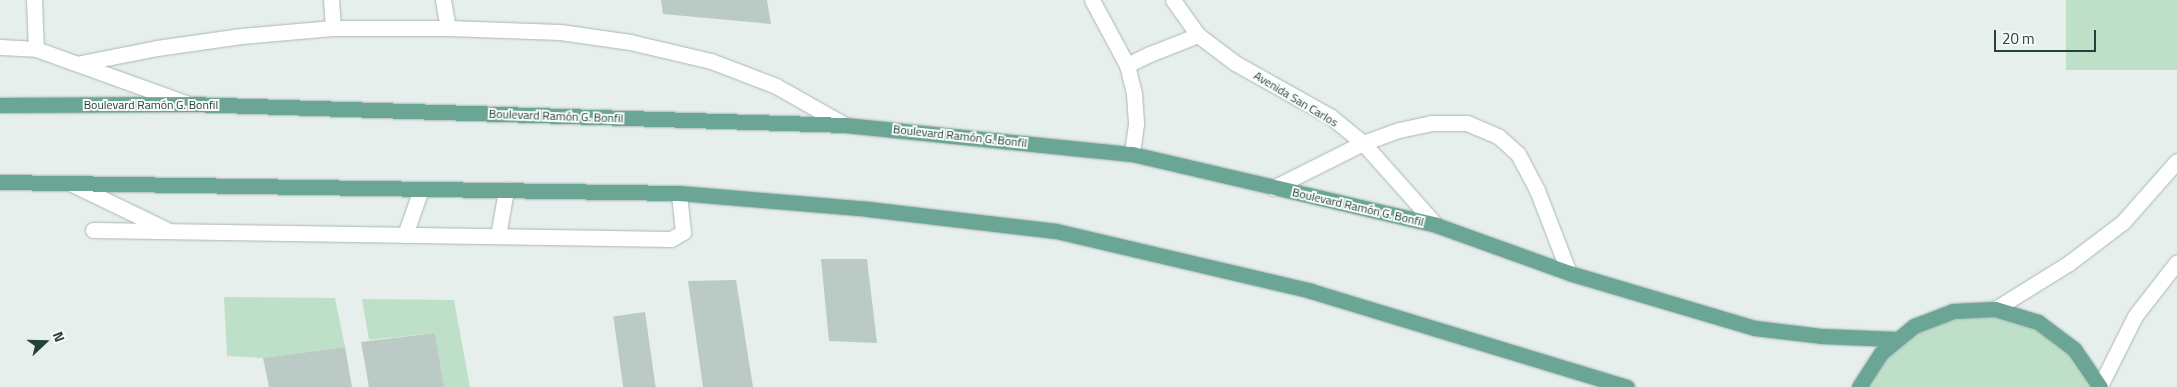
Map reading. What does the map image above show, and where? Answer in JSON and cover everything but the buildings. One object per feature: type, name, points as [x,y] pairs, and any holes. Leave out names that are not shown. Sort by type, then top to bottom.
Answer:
[{"type":"main road","name":"Boulevard Ramón G. Bonfil","points":[[0,105],[189,104],[845,125],[1132,154],[1436,225],[1569,273],[1755,328],[1821,336],[1896,339]]},
{"type":"main road","points":[[0,182],[679,193],[868,209],[1056,232],[1311,291],[1627,387]]},
{"type":"main road","points":[[1859,387],[1881,353],[1914,326],[1953,311],[1995,309],[2038,322],[2074,349],[2100,387]]},
{"type":"street","points":[[34,0],[36,49]]},
{"type":"street","points":[[331,0],[333,28]]},
{"type":"street","points":[[443,0],[448,28]]},
{"type":"street","points":[[1092,0],[1127,65],[1134,94],[1136,124],[1132,154]]},
{"type":"street","name":"Avenida San Carlos","points":[[1173,0],[1198,35],[1235,63],[1330,116],[1363,143],[1436,225]]},
{"type":"street","points":[[81,63],[157,48],[241,36],[333,28],[448,28],[560,32],[630,42],[711,61],[776,86],[845,125]]},
{"type":"street","points":[[1127,65],[1198,35]]},
{"type":"street","points":[[0,47],[36,49],[81,63],[189,104]]},
{"type":"street","points":[[1273,188],[1363,143],[1399,130],[1431,123],[1467,123],[1498,136],[1518,154],[1533,183],[1569,273]]},
{"type":"street","points":[[1995,309],[2069,263],[2123,222],[2177,162]]},
{"type":"street","points":[[72,184],[169,231]]},
{"type":"street","points":[[405,235],[422,189]]},
{"type":"street","points":[[498,236],[506,190]]},
{"type":"street","points":[[93,230],[671,239],[682,232],[679,193]]},
{"type":"street","points":[[2100,387],[2135,316],[2177,262]]},
{"type":"green space","points":[[2066,0],[2177,0],[2177,70],[2066,70]]},
{"type":"green space","points":[[224,297],[335,298],[345,347],[263,358],[227,356]]},
{"type":"green space","points":[[362,299],[454,300],[470,387],[444,387],[435,333],[369,340]]},
{"type":"green space","points":[[1995,309],[2038,322],[2100,387],[1859,387],[1914,326]]}]
